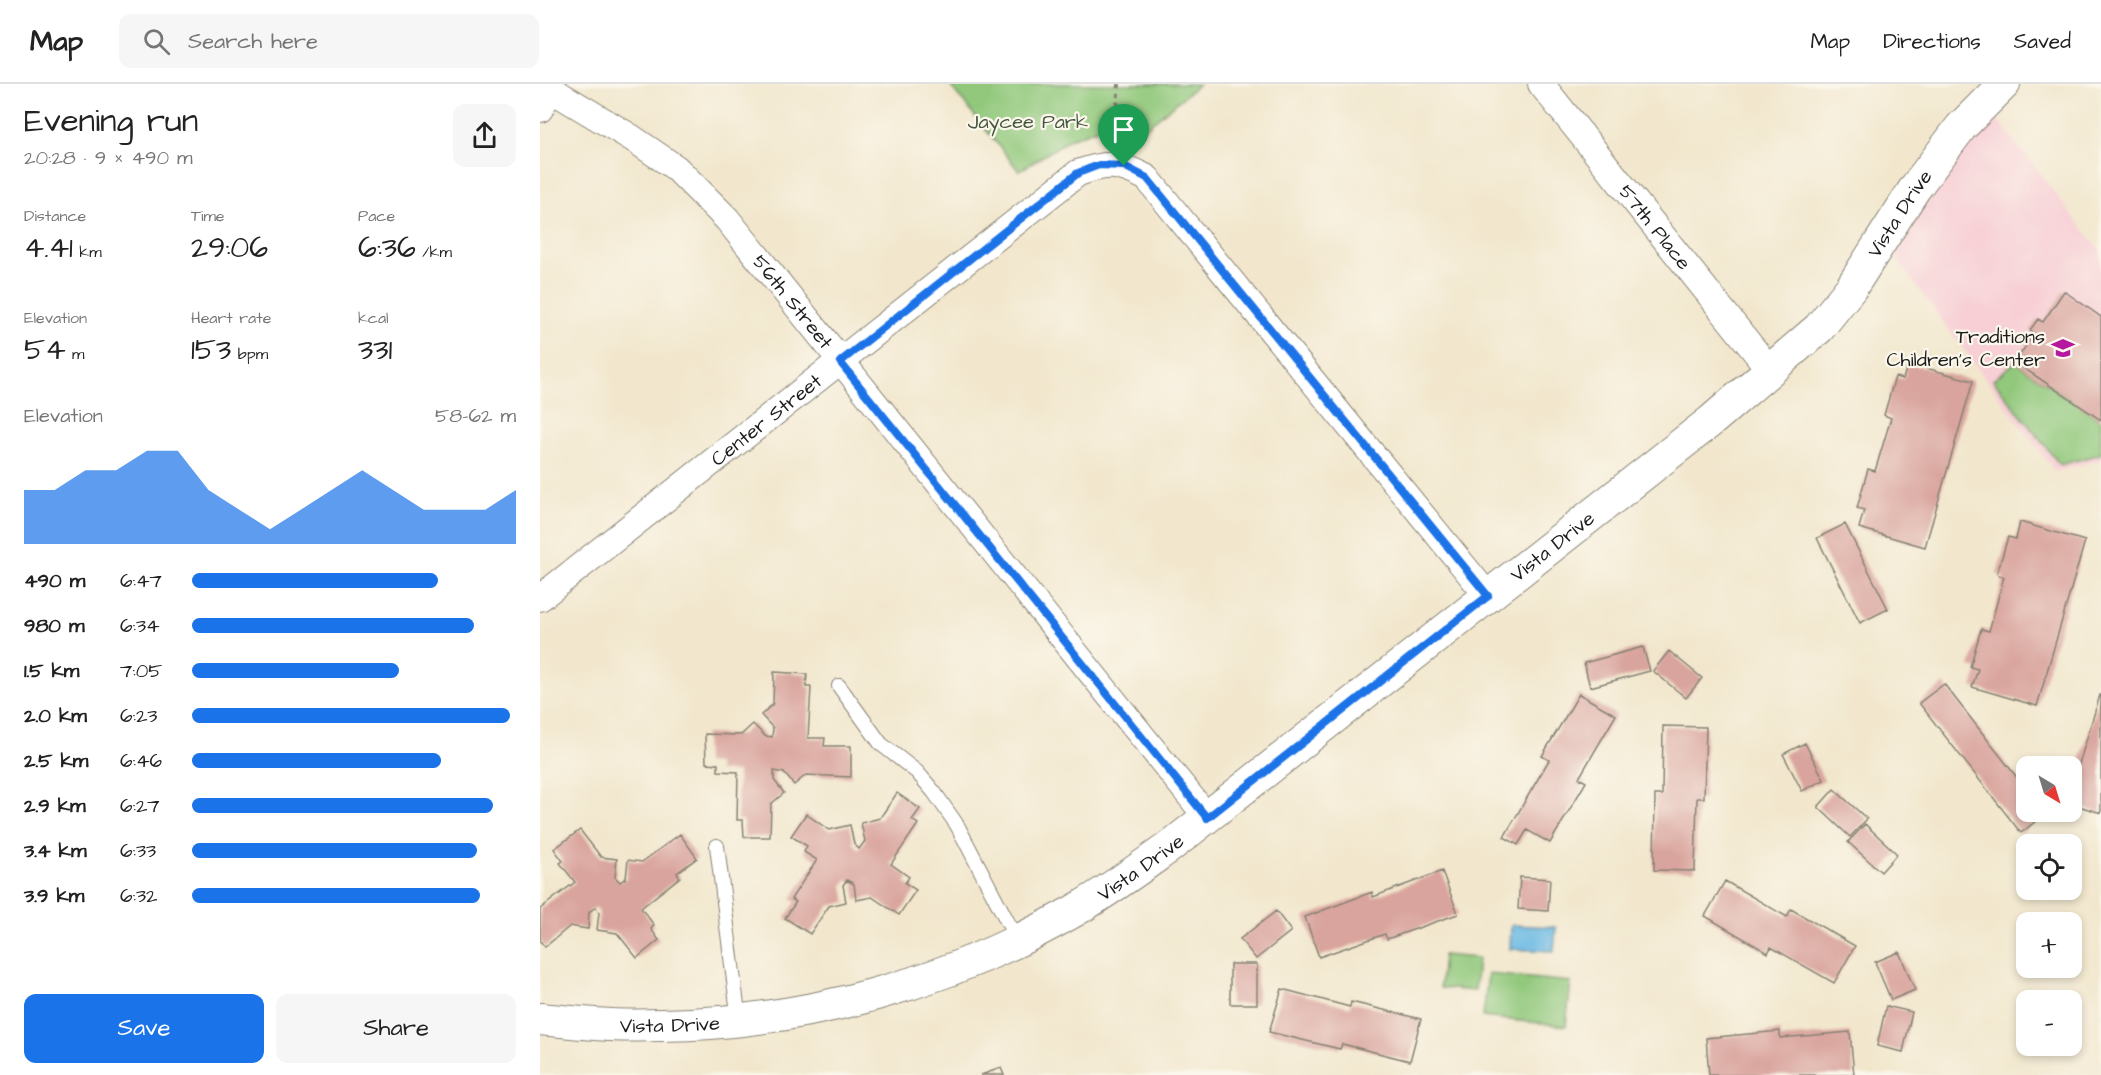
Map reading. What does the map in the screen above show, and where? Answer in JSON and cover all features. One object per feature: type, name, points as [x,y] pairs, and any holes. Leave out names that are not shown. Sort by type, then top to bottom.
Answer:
[{"type":"street","name":"57th Place","points":[[1541,84],[1770,370]]},
{"type":"street","name":"Vista Drive","points":[[540,1019],[614,1026],[702,1024],[790,1014],[876,995],[960,967],[1065,916],[1111,889],[1207,818],[1702,428],[1826,320],[1858,279],[1915,188],[1961,128],[2002,85]]},
{"type":"street","name":"56th Street","points":[[544,94],[632,138],[676,168],[727,219],[1207,818]]},
{"type":"street","name":"Center Street","points":[[540,598],[1078,173],[1099,165],[1124,166],[1147,178],[1488,596]]},
{"type":"lane","points":[[839,686],[881,744],[917,772],[934,792],[962,834],[1017,940]]},
{"type":"lane","points":[[717,846],[739,1020]]},
{"type":"path","points":[[1114,133],[1119,84]]},
{"type":"shaded area","points":[[1985,103],[2101,252],[2101,460],[2055,472],[1883,241]]},
{"type":"green space","name":"Jaycee Park","points":[[949,84],[1199,84],[1138,134],[1104,126],[1070,139],[1019,171]]},
{"type":"green space","points":[[2015,362],[2101,420],[2101,454],[2060,465],[1993,380]]},
{"type":"green space","points":[[1443,955],[1478,958],[1475,991],[1440,988]]},
{"type":"green space","points":[[1488,974],[1571,982],[1566,1026],[1483,1017]]},
{"type":"water","points":[[1511,925],[1556,927],[1554,951],[1510,949]]},
{"type":"building","name":"Traditions Children's Center","points":[[2064,291],[2101,317],[2101,420],[2015,362],[2034,334],[2030,330],[2038,319],[2043,322]]},
{"type":"building","points":[[1908,363],[1973,381],[1925,547],[1859,528],[1864,510],[1857,508],[1868,469],[1875,471],[1891,418],[1884,415],[1895,377],[1903,379]]},
{"type":"building","points":[[2020,522],[2085,541],[2037,706],[1972,687],[1978,669],[1970,667],[1981,629],[1989,631],[2004,577],[1997,574],[2008,537],[2016,539]]},
{"type":"building","points":[[1845,524],[1888,609],[1860,623],[1817,538]]},
{"type":"building","points":[[1643,647],[1650,671],[1590,687],[1584,663]]},
{"type":"building","points":[[1669,651],[1702,678],[1686,698],[1653,671]]},
{"type":"building","points":[[774,672],[807,674],[806,687],[811,687],[808,738],[825,738],[824,746],[851,746],[851,777],[806,775],[794,785],[784,773],[774,771],[774,780],[784,793],[771,804],[770,837],[744,837],[743,820],[737,820],[738,772],[718,771],[718,764],[706,763],[705,734],[741,735],[753,724],[765,736],[772,737],[773,728],[761,715],[773,704]]},
{"type":"building","points":[[1944,684],[2016,776],[2016,822],[2035,822],[2021,833],[1919,703]]},
{"type":"building","points":[[1579,694],[1616,715],[1579,778],[1586,782],[1550,843],[1527,830],[1518,845],[1504,837],[1549,760],[1542,756]]},
{"type":"building","points":[[2101,695],[2101,813],[2082,807],[2081,756]]},
{"type":"building","points":[[1663,726],[1706,727],[1704,798],[1697,798],[1695,871],[1654,870],[1655,795],[1662,795]]},
{"type":"building","points":[[1805,743],[1824,780],[1802,791],[1783,754]]},
{"type":"building","points":[[1834,789],[1867,819],[1850,837],[1818,807]]},
{"type":"building","points":[[897,793],[920,809],[912,820],[918,824],[891,864],[909,877],[905,883],[916,890],[899,915],[872,897],[856,900],[854,884],[847,880],[843,885],[846,902],[829,906],[810,934],[785,918],[796,902],[791,899],[817,860],[804,852],[807,846],[791,836],[806,814],[829,830],[850,825],[854,844],[859,849],[865,841],[861,823],[880,818]]},
{"type":"building","points":[[1865,824],[1897,854],[1881,872],[1848,842]]},
{"type":"building","points":[[580,830],[601,857],[617,859],[615,877],[620,882],[626,878],[628,860],[642,862],[680,834],[697,858],[677,873],[680,877],[641,908],[654,925],[651,929],[659,940],[637,958],[617,933],[597,930],[599,913],[596,907],[589,912],[588,929],[570,926],[545,947],[540,941],[540,909],[575,882],[560,863],[563,861],[554,849]]},
{"type":"building","points":[[1442,871],[1458,914],[1387,939],[1385,934],[1319,957],[1305,917],[1372,892],[1373,897]]},
{"type":"building","points":[[1520,877],[1550,879],[1548,911],[1518,909]]},
{"type":"building","points":[[1725,881],[1787,917],[1791,909],[1855,946],[1834,983],[1771,947],[1768,953],[1705,916]]},
{"type":"building","points":[[1276,911],[1291,931],[1256,959],[1240,939]]},
{"type":"building","points":[[1899,952],[1915,990],[1891,1000],[1875,962]]},
{"type":"building","points":[[1230,964],[1257,964],[1257,1004],[1230,1004]]},
{"type":"building","points":[[1282,989],[1350,1007],[1351,1002],[1421,1019],[1410,1061],[1342,1044],[1340,1049],[1269,1032]]},
{"type":"building","points":[[1886,1006],[1912,1012],[1903,1052],[1877,1046]]},
{"type":"building","points":[[1780,1031],[1780,1038],[1850,1032],[1854,1075],[1709,1075],[1706,1038]]},
{"type":"building","points":[[1001,1068],[1004,1075],[981,1075]]},
{"type":"place","name":"Traditions Children's Center","points":[[2063,348]]},
{"type":"route","points":[[1099,165],[1124,166],[1147,178],[1488,596],[1207,818],[840,362],[1078,173],[1099,165]]}]
